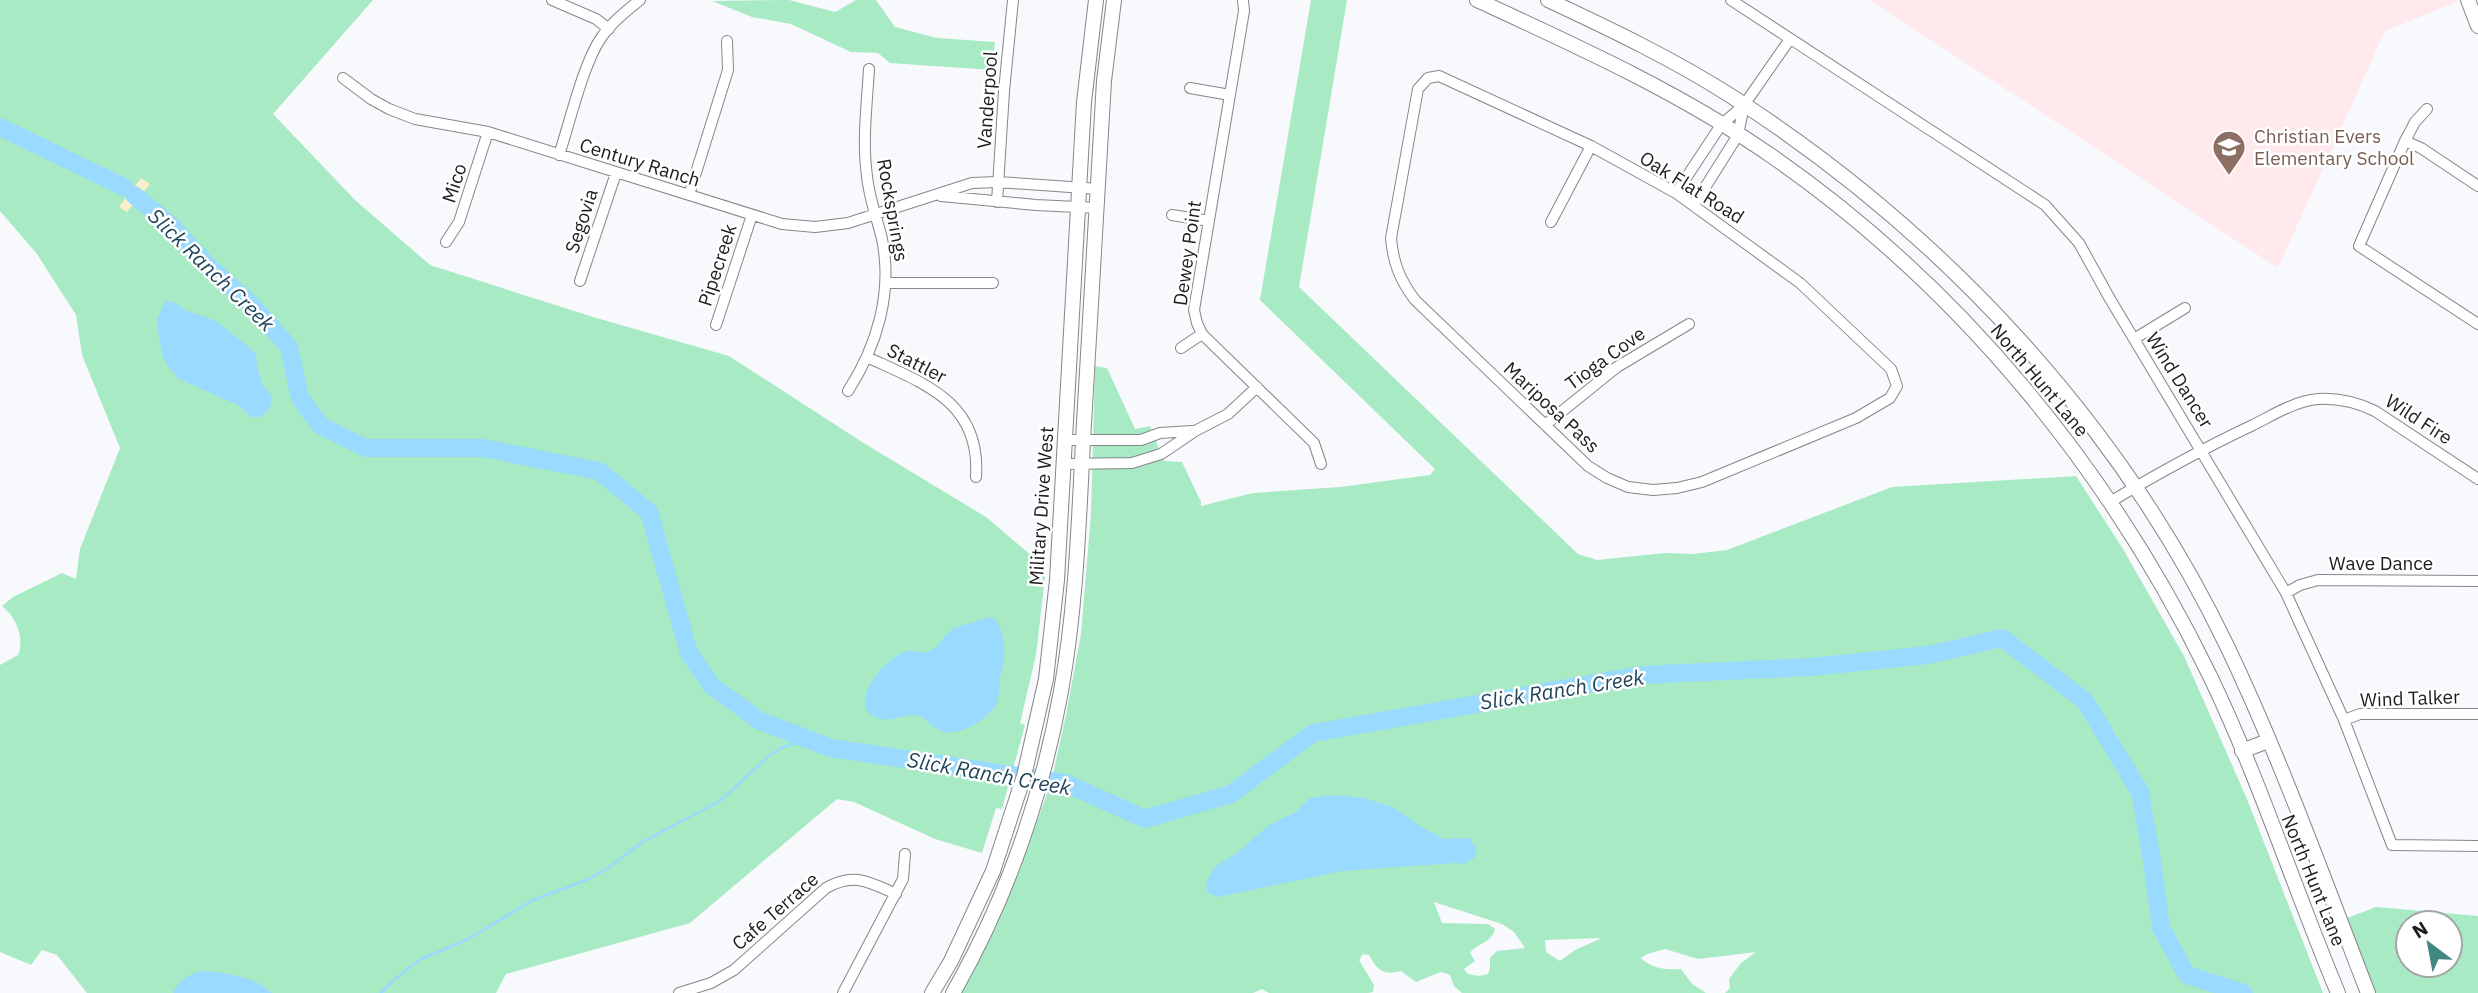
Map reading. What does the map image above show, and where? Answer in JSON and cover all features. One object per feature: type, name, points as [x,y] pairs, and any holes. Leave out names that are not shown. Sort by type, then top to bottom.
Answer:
[{"type":"main road","name":"Military Drive West","points":[[932,993],[951,961],[993,871],[1024,776],[1046,679],[1064,464],[1084,102],[1096,0]]},
{"type":"main road","name":"Military Drive West","points":[[953,993],[985,932],[1015,863],[1055,723],[1062,689],[1072,611],[1104,80],[1114,0]]},
{"type":"main road","name":"North Hunt Lane","points":[[1477,0],[1494,3],[1637,75],[1781,163],[1910,268],[1973,330],[2025,387],[2081,458],[2110,502],[2144,554],[2190,638],[2242,751],[2338,993]]},
{"type":"main road","name":"North Hunt Lane","points":[[1548,0],[1638,43],[1744,105],[1858,187],[1921,239],[2006,325],[2048,373],[2135,487],[2186,569],[2227,645],[2368,993]]},
{"type":"main road","points":[[2468,0],[2478,26]]},
{"type":"main road","points":[[2242,751],[2268,741]]},
{"type":"street","points":[[552,0],[569,5],[609,29]]},
{"type":"street","points":[[559,155],[590,59],[601,38],[640,0]]},
{"type":"street","name":"Vanderpool","points":[[998,202],[1003,91],[1013,0]]},
{"type":"street","name":"Dewey Point","points":[[1202,334],[1194,310],[1244,11],[1243,0]]},
{"type":"street","name":"Wind Dancer","points":[[1731,0],[2045,205],[2079,243],[2286,593],[2344,720],[2392,845],[2478,846]]},
{"type":"street","points":[[1676,193],[1721,125],[1744,105],[1790,39]]},
{"type":"street","points":[[689,195],[728,70],[727,41]]},
{"type":"street","name":"Rocksprings","points":[[848,391],[867,358],[881,317],[886,283],[885,255],[865,162],[869,69]]},
{"type":"street","name":"Oak Flat Road","points":[[1428,78],[1440,76],[1591,146],[1676,193],[1800,283],[1891,369],[1897,386]]},
{"type":"street","name":"Century Ranch","points":[[343,78],[380,104],[415,119],[488,132],[782,224],[815,227],[849,223],[972,183],[998,182],[1099,189]]},
{"type":"street","name":"Mariposa Pass","points":[[1428,78],[1418,89],[1391,238],[1398,275],[1415,300],[1588,466],[1607,478],[1628,486],[1653,490],[1702,482],[1856,418],[1890,398],[1897,386]]},
{"type":"street","points":[[1190,88],[1230,95]]},
{"type":"street","points":[[1693,205],[1738,135],[1744,105]]},
{"type":"street","points":[[2427,109],[2415,122],[2405,141],[2358,246],[2478,324]]},
{"type":"street","name":"Mico","points":[[446,242],[459,222],[488,132]]},
{"type":"street","points":[[2405,141],[2421,148],[2478,186]]},
{"type":"street","points":[[1550,222],[1591,146]]},
{"type":"street","points":[[1695,166],[1712,176]]},
{"type":"street","name":"Segovia","points":[[580,281],[616,173]]},
{"type":"street","points":[[1048,205],[1049,185]]},
{"type":"street","name":"Century Ranch","points":[[934,196],[1098,208]]},
{"type":"street","name":"Pipecreek","points":[[716,325],[751,215]]},
{"type":"street","points":[[1172,215],[1209,221]]},
{"type":"street","points":[[886,283],[993,283]]},
{"type":"street","points":[[2134,339],[2185,307]]},
{"type":"street","name":"Tioga Cove","points":[[1545,425],[1617,367],[1689,324]]},
{"type":"street","points":[[1181,348],[1202,334],[1314,443],[1321,464]]},
{"type":"street","name":"Stattler","points":[[867,358],[923,383],[954,406],[965,421],[972,439],[976,477]]},
{"type":"street","points":[[1064,464],[1132,463],[1161,454],[1195,431],[1228,414],[1257,387]]},
{"type":"street","name":"Wild Fire","points":[[2110,502],[2202,449],[2294,405],[2315,400],[2338,399],[2358,403],[2375,411],[2478,479]]},
{"type":"street","points":[[1065,440],[1140,439],[1160,433],[1195,431]]},
{"type":"street","points":[[1140,439],[1144,460]]},
{"type":"street","name":"Wave Dance","points":[[2286,593],[2300,585],[2318,580],[2478,580]]},
{"type":"street","name":"Wind Talker","points":[[2344,720],[2360,714],[2478,714]]},
{"type":"street","points":[[843,993],[903,879],[905,854]]},
{"type":"street","name":"Cafe Terrace","points":[[679,993],[711,983],[734,970],[826,888],[839,881],[853,879],[868,882],[896,894]]},
{"type":"shaded area","name":"Christian Evers Elementary School","points":[[1870,0],[2456,2],[2385,31],[2278,268]]},
{"type":"green space","points":[[0,0],[373,0],[273,114],[355,200],[430,265],[593,317],[729,356],[862,442],[986,517],[1046,568],[1036,655],[1020,723],[1025,725],[1002,809],[996,808],[982,853],[935,839],[854,802],[837,799],[690,923],[506,974],[496,993],[87,993],[57,955],[42,950],[31,965],[0,952],[0,665],[18,655],[20,649],[20,635],[15,622],[2,606],[13,597],[62,573],[76,579],[80,549],[120,448],[82,355],[76,315],[37,254],[0,211]]},
{"type":"green space","points":[[789,0],[835,12],[856,0],[876,0],[895,27],[937,38],[995,42],[992,70],[890,63],[878,53],[851,52],[791,24],[752,17],[712,1]]},
{"type":"green space","points":[[1311,0],[1347,0],[1299,287],[1578,554],[1597,560],[1727,550],[1892,487],[2076,476],[2123,549],[2184,656],[2247,799],[2323,993],[1725,993],[1730,988],[1729,979],[1741,963],[1756,952],[1698,959],[1665,949],[1641,958],[1660,968],[1681,969],[1692,984],[1706,993],[1462,993],[1454,986],[1450,975],[1441,972],[1416,982],[1401,971],[1390,973],[1382,970],[1369,955],[1363,954],[1359,960],[1374,985],[1373,992],[1368,993],[1269,993],[1262,989],[1253,993],[959,993],[995,924],[1021,864],[1051,783],[1066,715],[1081,634],[1091,514],[1095,366],[1107,368],[1135,429],[1150,426],[1164,461],[1182,462],[1201,506],[1253,493],[1340,487],[1430,475],[1435,469],[1260,300]],"holes":[[[1434,902],[1502,924],[1514,932],[1525,948],[1497,951],[1490,958],[1488,974],[1468,974],[1464,969],[1475,961],[1470,953],[1491,938],[1495,929],[1488,924],[1442,923]],[[1602,938],[1575,950],[1560,961],[1546,952],[1545,940]]]},
{"type":"green space","points":[[2376,907],[2399,909],[2394,909],[2394,979],[2464,979],[2464,915],[2478,916],[2478,993],[2376,993],[2347,918]]},
{"type":"sand","points":[[141,178],[150,184],[127,212],[119,207]]},
{"type":"water","points":[[172,301],[185,310],[216,321],[256,353],[263,386],[272,396],[270,409],[261,417],[251,417],[238,405],[179,379],[169,368],[162,355],[157,319],[165,302]]},
{"type":"water","points":[[986,618],[994,618],[998,624],[1003,637],[1004,653],[998,701],[987,716],[963,730],[947,732],[937,729],[918,716],[882,719],[868,711],[865,702],[867,692],[872,681],[889,662],[907,651],[928,652],[951,630]]},
{"type":"water","points":[[1335,795],[1364,798],[1393,807],[1444,839],[1469,838],[1476,847],[1475,857],[1464,864],[1342,871],[1218,897],[1207,892],[1206,884],[1214,867],[1237,853],[1269,825],[1296,812],[1310,798]]},
{"type":"water","points":[[202,971],[248,979],[272,993],[173,993],[185,978]]},
{"type":"waterway","name":"Slick Ranch Creek","points":[[0,127],[124,187]]},
{"type":"waterway","name":"Slick Ranch Creek","points":[[134,195],[172,226],[208,266],[250,303],[289,347],[300,398],[321,426],[366,448],[483,448],[599,471],[649,512],[689,653],[712,686],[760,721],[831,748],[1065,783],[1145,819],[1231,794],[1313,733],[1641,675],[1811,667],[1928,655],[2002,638],[2085,701],[2140,792],[2161,928],[2187,975],[2244,993]]},
{"type":"waterway","points":[[381,993],[419,960],[468,939],[533,900],[589,879],[644,841],[720,801],[770,755],[783,747],[807,740]]},
{"type":"place","name":"Christian Evers Elementary School","points":[[2229,177]]}]
